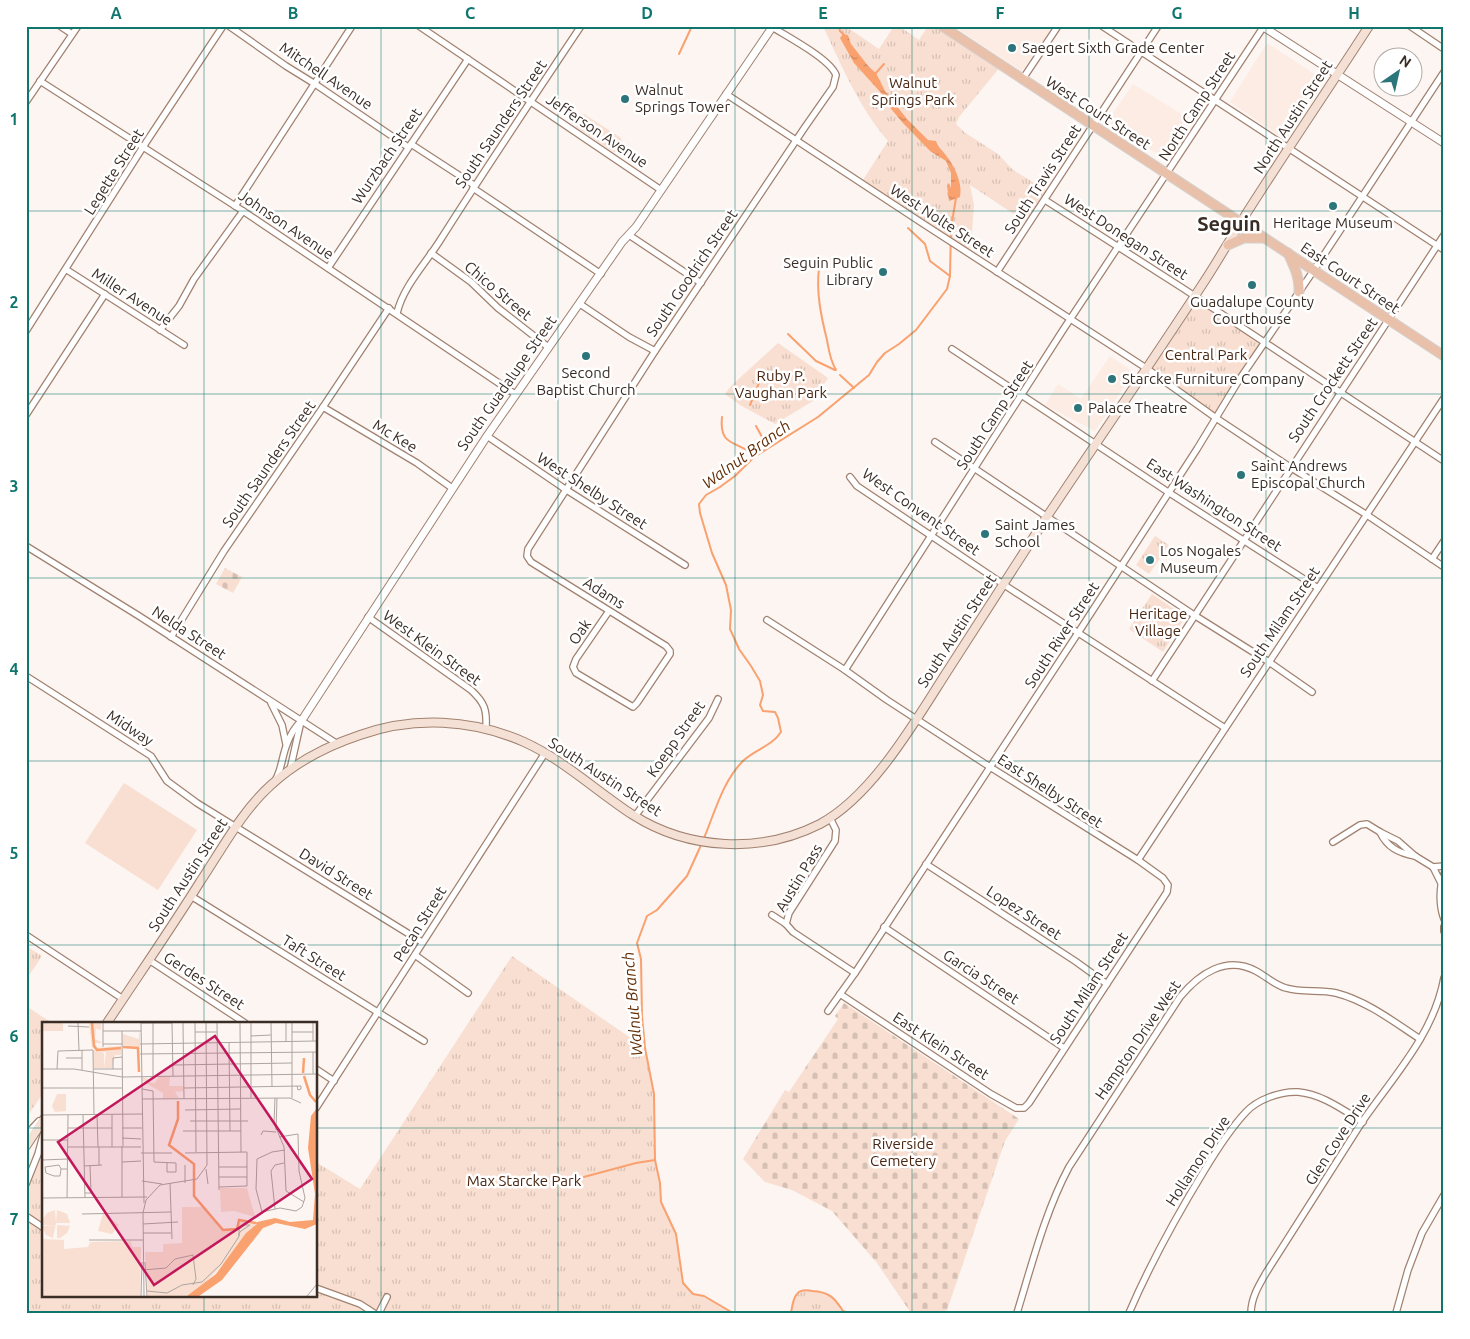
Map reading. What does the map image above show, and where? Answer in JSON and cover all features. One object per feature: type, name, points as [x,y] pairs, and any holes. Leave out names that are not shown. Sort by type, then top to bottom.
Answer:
[{"type":"main road","name":"West Court Street","points":[[942,26],[1241,222]]},
{"type":"main road","name":"North Austin Street","points":[[1241,222],[1369,26]]},
{"type":"main road","name":"East Court Street","points":[[1241,222],[1444,356]]},
{"type":"main road","name":"South Austin Street","points":[[108,1022],[250,808],[273,783],[312,755],[336,743],[371,731],[393,725],[411,723],[448,723],[486,728],[524,742],[545,753],[635,816],[664,830],[698,841],[754,844],[777,840],[818,825],[830,818],[856,797],[868,784],[916,719],[1047,517],[1228,245],[1241,222]]},
{"type":"main road","points":[[1228,245],[1244,238],[1266,239]]},
{"type":"main road","points":[[1288,253],[1297,274],[1299,292]]},
{"type":"main road","points":[[26,1146],[42,1121]]},
{"type":"street","points":[[60,26],[72,34]]},
{"type":"street","points":[[26,102],[78,26]]},
{"type":"street","name":"Legette Street","points":[[26,331],[143,147],[223,26]]},
{"type":"street","name":"Mitchell Avenue","points":[[229,26],[286,66],[474,186],[600,274]]},
{"type":"street","points":[[235,206],[352,26]]},
{"type":"street","name":"Jefferson Avenue","points":[[419,26],[660,190]]},
{"type":"street","name":"South Saunders Street","points":[[397,313],[403,297],[474,186],[581,26]]},
{"type":"street","points":[[1022,80],[1058,26]]},
{"type":"street","points":[[1102,26],[1444,250]]},
{"type":"street","name":"South Travis Street","points":[[997,272],[1158,26]]},
{"type":"street","points":[[1410,26],[1444,49]]},
{"type":"street","name":"South Guadalupe Street","points":[[290,770],[302,720],[368,617],[486,436],[773,27]]},
{"type":"street","name":"South Goodrich Street","points":[[527,554],[529,544],[655,351],[833,87],[836,75],[834,70],[825,61],[773,27]]},
{"type":"street","points":[[1263,27],[1444,144]]},
{"type":"street","name":"North Camp Street","points":[[1167,174],[1263,27]]},
{"type":"street","name":"Wurzbach Street","points":[[328,268],[468,59]]},
{"type":"street","name":"South River Street","points":[[828,1011],[1078,633],[1229,395],[1444,72]]},
{"type":"street","name":"Johnson Avenue","points":[[40,81],[243,211],[515,394]]},
{"type":"street","name":"West Nolte Street","points":[[726,94],[936,233],[1146,368],[1216,418],[1444,567]]},
{"type":"street","name":"South Camp Street","points":[[845,670],[888,600],[1167,174]]},
{"type":"street","name":"West Donegan Street","points":[[1045,200],[1194,296]]},
{"type":"street","points":[[160,330],[179,306],[194,279],[243,211]]},
{"type":"street","points":[[629,234],[701,283]]},
{"type":"street","name":"South Crockett Street","points":[[1152,681],[1290,467],[1341,393],[1444,235]]},
{"type":"street","name":"Chico Street","points":[[432,253],[471,282],[498,308],[548,347]]},
{"type":"street","name":"Miller Avenue","points":[[66,270],[184,345]]},
{"type":"street","points":[[26,415],[105,294]]},
{"type":"street","points":[[1194,296],[1444,461]]},
{"type":"street","points":[[580,304],[655,351]]},
{"type":"street","name":"South Saunders Street","points":[[172,637],[224,551],[324,407],[389,308]]},
{"type":"street","name":"East Washington Street","points":[[952,349],[1168,492],[1318,588]]},
{"type":"street","name":"South Milam Street","points":[[1138,860],[1444,398]]},
{"type":"street","name":"Mc Kee","points":[[324,407],[417,463],[452,488]]},
{"type":"street","name":"West Shelby Street","points":[[486,436],[565,489],[685,565]]},
{"type":"street","points":[[935,442],[1312,692]]},
{"type":"street","name":"West Convent Street","points":[[850,477],[857,486],[931,536],[1225,728]]},
{"type":"street","points":[[1432,559],[1444,541]]},
{"type":"street","name":"Nelda Street","points":[[26,546],[172,637],[336,743]]},
{"type":"street","name":"Adams","points":[[527,554],[531,562],[666,646],[670,651],[633,707]]},
{"type":"street","name":"Oak","points":[[609,611],[576,659],[573,667],[576,673],[633,707]]},
{"type":"street","name":"West Klein Street","points":[[368,617],[471,690],[485,707],[487,716],[486,728]]},
{"type":"street","points":[[767,620],[845,670],[916,719]]},
{"type":"street","name":"Midway","points":[[26,676],[151,756],[167,781],[197,803],[236,827]]},
{"type":"street","name":"Koepp Street","points":[[635,816],[709,718],[718,699]]},
{"type":"street","points":[[270,701],[282,725],[286,746]]},
{"type":"street","name":"East Shelby Street","points":[[916,719],[1138,860],[1163,878],[1168,885]]},
{"type":"street","points":[[273,783],[280,772],[286,746],[295,727],[302,720]]},
{"type":"street","name":"Pecan Street","points":[[318,1105],[545,753]]},
{"type":"street","name":"Austin Pass","points":[[786,924],[789,913],[835,842],[836,830],[830,818]]},
{"type":"street","points":[[1333,842],[1360,825],[1367,824],[1380,832],[1384,842],[1394,850],[1415,856],[1433,867],[1441,882]]},
{"type":"street","name":"David Street","points":[[236,827],[422,942]]},
{"type":"street","name":"Lopez Street","points":[[926,864],[1107,984]]},
{"type":"street","points":[[1433,867],[1444,866]]},
{"type":"street","points":[[1444,874],[1441,882],[1441,912],[1444,919]]},
{"type":"street","name":"South Milam Street","points":[[1029,1103],[1167,892],[1168,885]]},
{"type":"street","name":"Taft Street","points":[[191,896],[424,1041]]},
{"type":"street","points":[[772,915],[786,924],[793,932],[854,973]]},
{"type":"street","name":"Garcia Street","points":[[884,927],[1064,1048]]},
{"type":"street","points":[[26,935],[123,999]]},
{"type":"street","points":[[415,955],[468,992]]},
{"type":"street","name":"Gerdes Street","points":[[149,960],[243,1022]]},
{"type":"street","name":"Hampton Drive West","points":[[1016,1313],[1059,1185],[1180,998],[1192,983],[1204,974],[1216,968],[1242,966],[1256,971],[1286,988],[1334,992],[1366,1005],[1420,1039]]},
{"type":"street","name":"Glen Cove Drive","points":[[1251,1313],[1251,1305],[1256,1290],[1266,1273],[1363,1122],[1420,1039],[1433,1014],[1444,978]]},
{"type":"street","name":"East Klein Street","points":[[840,994],[991,1094],[1016,1108],[1024,1108],[1029,1103]]},
{"type":"street","points":[[318,1070],[334,1080]]},
{"type":"street","name":"Hollamon Drive","points":[[1129,1313],[1153,1260],[1189,1195],[1221,1144],[1246,1112],[1258,1102],[1279,1094],[1296,1092],[1312,1095],[1333,1104],[1363,1122]]},
{"type":"street","points":[[26,1135],[42,1120]]},
{"type":"street","points":[[26,1184],[42,1139]]},
{"type":"street","points":[[1396,1313],[1408,1270],[1422,1233],[1444,1195]]},
{"type":"street","points":[[26,1216],[42,1227]]},
{"type":"street","points":[[318,1289],[360,1304],[374,1313]]},
{"type":"street","points":[[379,1313],[386,1297]]},
{"type":"shaded area","name":"Saegert Sixth Grade Center","points":[[953,26],[1053,26],[1022,71]]},
{"type":"shaded area","points":[[1267,43],[1322,79],[1284,139],[1230,102]]},
{"type":"shaded area","points":[[1133,84],[1191,120],[1167,160],[1107,122]]},
{"type":"shaded area","points":[[1110,356],[1133,373],[1095,431],[1045,405],[1058,384],[1081,399]]},
{"type":"green space","name":"Walnut Springs Park","points":[[823,26],[848,26],[848,28],[879,49],[894,26],[899,26],[919,40],[928,26],[942,26],[1001,66],[959,117],[956,124],[964,132],[998,154],[1013,170],[1049,192],[1029,224],[970,185],[974,205],[971,246],[967,252],[861,183],[888,141],[860,100]]},
{"type":"green space","points":[[584,114],[621,138],[622,142],[616,152],[613,152],[576,127],[576,122]]},
{"type":"green space","name":"Central Park","points":[[1195,296],[1264,342],[1216,418],[1146,368]]},
{"type":"green space","name":"Ruby P. Vaughan Park","points":[[778,343],[828,378],[813,401],[775,424],[740,405],[725,394],[731,386]]},
{"type":"green space","name":"Heritage Village","points":[[1155,536],[1169,545],[1149,574],[1136,565]]},
{"type":"green space","points":[[225,568],[242,577],[233,593],[216,584]]},
{"type":"green space","name":"Heritage Village","points":[[1152,594],[1184,616],[1184,619],[1163,652],[1129,629]]},
{"type":"green space","points":[[124,783],[197,830],[158,890],[85,843]]},
{"type":"green space","points":[[26,946],[42,956],[26,980]]},
{"type":"green space","name":"Max Starcke Park","points":[[512,956],[645,1048],[654,1094],[655,1160],[660,1183],[661,1202],[676,1234],[683,1283],[693,1294],[704,1296],[733,1313],[26,1313],[26,1194],[42,1156],[42,1296],[318,1296],[318,1163],[360,1189]]},
{"type":"green space","name":"Riverside Cemetery","points":[[844,1003],[1019,1119],[1005,1141],[946,1313],[911,1313],[877,1263],[832,1211],[792,1190],[765,1182],[743,1159],[785,1090],[789,1092],[838,1019],[835,1016]]},
{"type":"green space","points":[[26,1006],[50,1022],[42,1022],[42,1095],[26,1118]]},
{"type":"green space","points":[[808,1290],[828,1295],[836,1301],[843,1311],[849,1313],[791,1313],[796,1295]]},
{"type":"water","points":[[843,34],[848,35],[851,44],[876,73],[885,91],[907,119],[928,140],[936,141],[952,163],[960,186],[960,197],[949,201],[947,185],[949,183],[951,188],[951,173],[946,161],[930,151],[887,104],[882,94],[854,63],[840,38]]},
{"type":"waterway","points":[[679,54],[692,26]]},
{"type":"waterway","name":"Walnut Branch","points":[[839,26],[840,31],[844,35]]},
{"type":"waterway","points":[[875,74],[884,64]]},
{"type":"waterway","name":"Walnut Branch","points":[[704,838],[730,777],[744,760],[773,741],[781,732],[775,712],[763,711],[760,705],[763,695],[760,681],[739,649],[730,629],[731,610],[726,585],[712,553],[699,504],[706,495],[735,476],[754,457],[818,417],[869,375],[885,353],[916,330],[947,289],[950,276],[951,228],[956,198]]},
{"type":"waterway","points":[[908,228],[925,244],[930,261],[950,276]]},
{"type":"waterway","points":[[819,268],[818,286],[821,313],[832,363],[836,370]]},
{"type":"waterway","points":[[788,334],[816,361],[835,370]]},
{"type":"waterway","points":[[840,375],[854,388]]},
{"type":"waterway","points":[[750,405],[761,378]]},
{"type":"waterway","points":[[722,417],[725,438],[752,453],[754,457]]},
{"type":"waterway","points":[[756,426],[762,437]]},
{"type":"waterway","name":"Walnut Branch","points":[[702,843],[687,876],[657,910],[647,916],[637,943],[641,959],[642,1016],[645,1048],[654,1094],[655,1160],[660,1183],[661,1202],[676,1234],[683,1283],[693,1294],[704,1296],[733,1313]]},
{"type":"waterway","points":[[580,1178],[636,1163],[655,1160]]},
{"type":"waterway","name":"Walnut Branch","points":[[791,1313],[796,1296],[798,1293],[806,1290],[827,1294],[837,1302],[843,1311],[849,1313]]},
{"type":"place","name":"Saegert Sixth Grade Center","points":[[1012,48]]},
{"type":"place","name":"Walnut Springs Tower","points":[[625,99]]},
{"type":"place","name":"Heritage Museum","points":[[1333,206]]},
{"type":"place","name":"Seguin Public Library","points":[[883,272]]},
{"type":"place","name":"Guadalupe County Courthouse","points":[[1252,285]]},
{"type":"place","name":"Second Baptist Church","points":[[586,356]]},
{"type":"place","name":"Starcke Furniture Company","points":[[1112,379]]},
{"type":"place","name":"Palace Theatre","points":[[1078,408]]},
{"type":"place","name":"Saint Andrews Episcopal Church","points":[[1241,475]]},
{"type":"place","name":"Saint James School","points":[[985,534]]},
{"type":"place","name":"Los Nogales Museum","points":[[1150,560]]},
{"type":"district","name":"Seguin","points":[[1229,224]]}]
